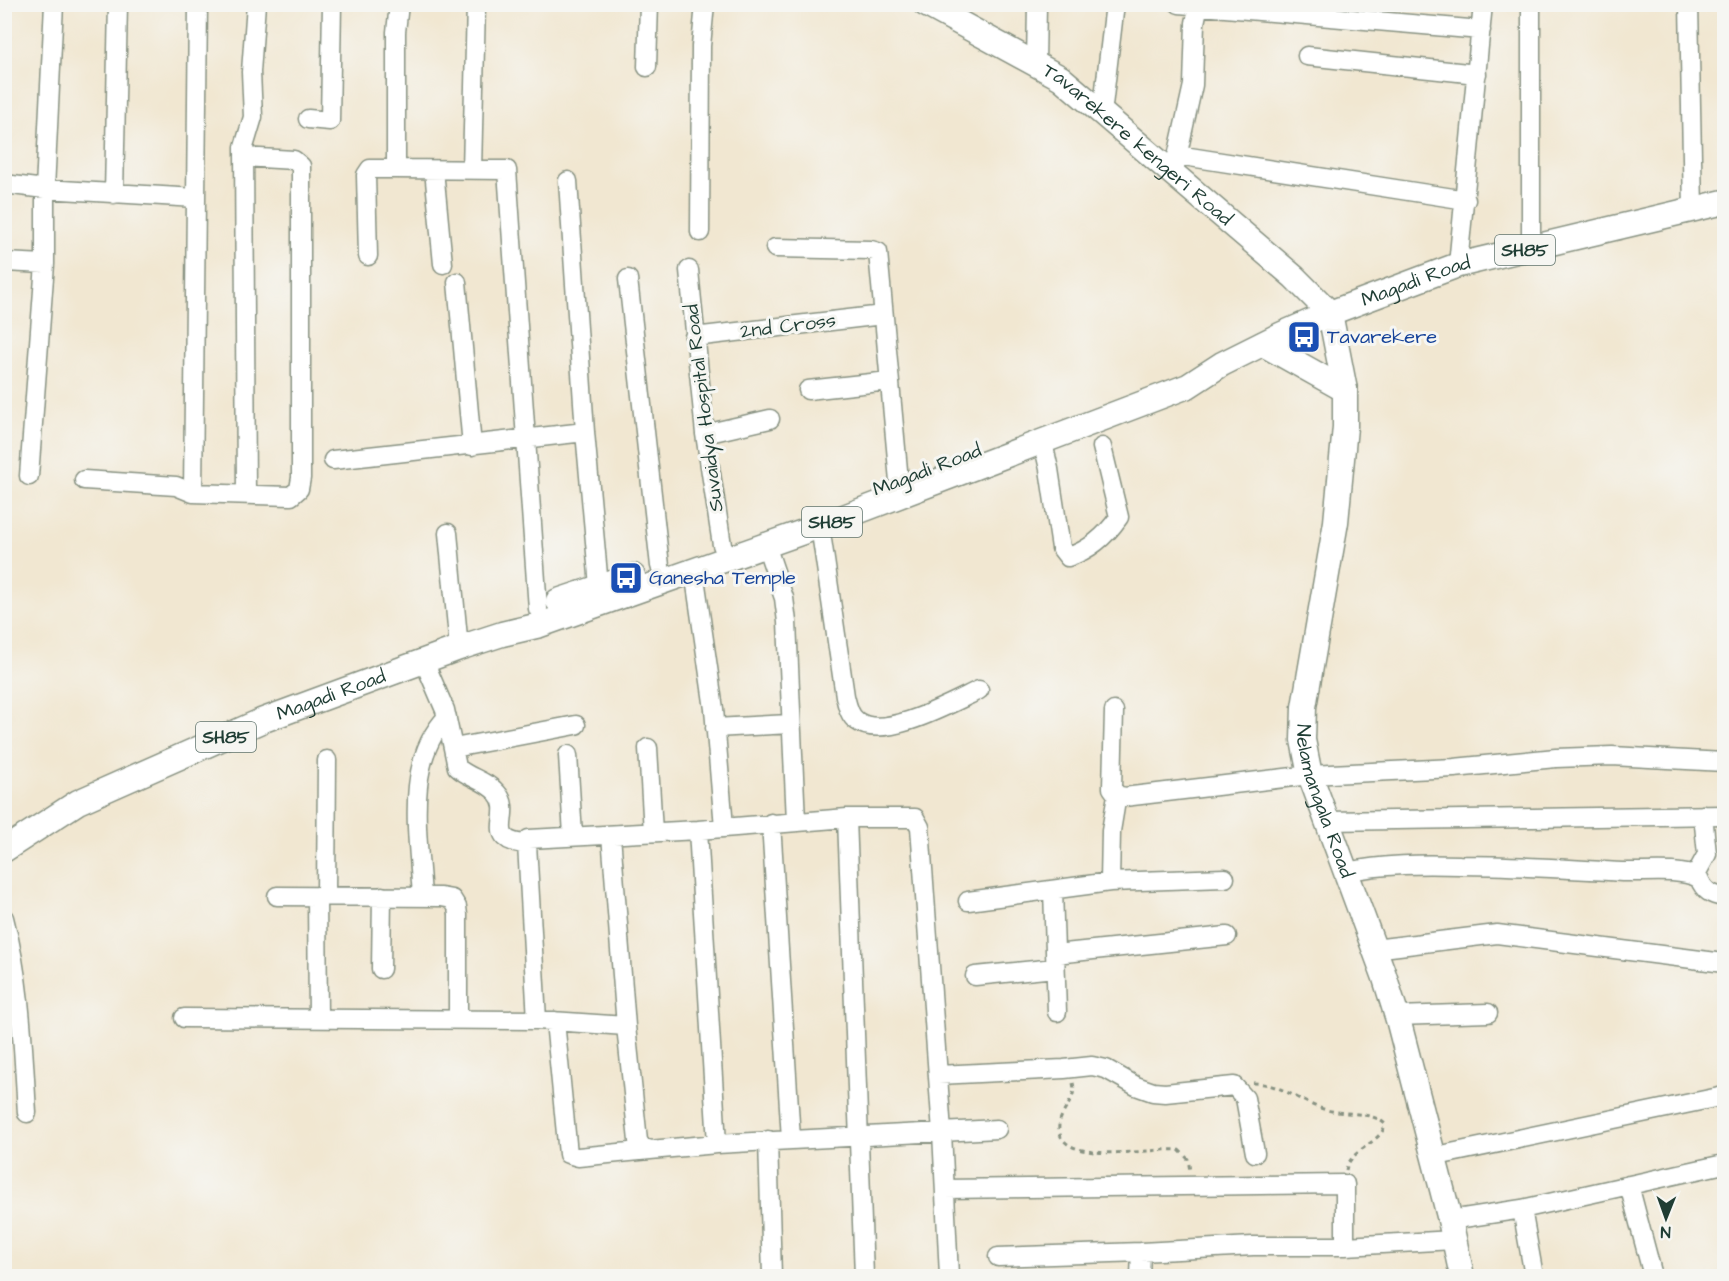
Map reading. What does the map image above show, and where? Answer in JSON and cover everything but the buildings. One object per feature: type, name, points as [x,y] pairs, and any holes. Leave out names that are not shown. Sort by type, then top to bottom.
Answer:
[{"type":"main road","name":"Tavarekere kengeri Road","points":[[931,6],[1060,78],[1102,114],[1175,164],[1330,313]]},
{"type":"main road","name":"Magadi Road","points":[[4,850],[78,802],[261,721],[459,648],[540,625],[694,571],[1043,443],[1186,372],[1222,364],[1330,313],[1458,265],[1725,202]]},
{"type":"main road","name":"Nelamangala Road","points":[[1330,313],[1344,390],[1345,427],[1336,522],[1304,707],[1303,740],[1310,775],[1397,1016],[1462,1276]]},
{"type":"main road","points":[[1263,344],[1344,390]]},
{"type":"main road","name":"Magadi Road","points":[[502,634],[538,609],[599,586],[1118,405]]},
{"type":"street","points":[[29,476],[45,264],[45,189],[54,4]]},
{"type":"street","points":[[114,194],[118,4]]},
{"type":"street","points":[[193,494],[198,4]]},
{"type":"street","points":[[246,495],[244,147],[253,117],[251,72],[256,4]]},
{"type":"street","points":[[308,119],[330,121],[332,4]]},
{"type":"street","points":[[396,169],[396,32],[399,4]]},
{"type":"street","points":[[472,170],[476,4]]},
{"type":"street","points":[[647,67],[649,4]]},
{"type":"street","points":[[700,232],[701,46],[705,4]]},
{"type":"street","points":[[1036,64],[1037,4]]},
{"type":"street","points":[[1102,114],[1115,4]]},
{"type":"street","points":[[1179,4],[1481,30]]},
{"type":"street","points":[[1458,265],[1483,4]]},
{"type":"street","points":[[1531,4],[1531,248]]},
{"type":"street","points":[[1689,4],[1693,210]]},
{"type":"street","points":[[1199,5],[1195,23],[1193,85],[1175,164],[1466,200]]},
{"type":"street","points":[[1307,56],[1477,74]]},
{"type":"street","points":[[84,480],[176,486],[193,494],[291,496],[299,489],[301,478],[301,166],[294,160],[244,157]]},
{"type":"street","points":[[368,256],[366,175],[370,169],[507,170],[538,609]]},
{"type":"street","points":[[434,170],[443,264]]},
{"type":"street","points":[[568,182],[585,432],[599,586]]},
{"type":"street","points":[[4,184],[45,189],[196,198]]},
{"type":"street","points":[[775,248],[878,252],[899,481]]},
{"type":"street","points":[[4,262],[45,264]]},
{"type":"street","name":"Suvaidya Hospital Road","points":[[689,270],[705,434],[722,545]]},
{"type":"street","points":[[628,279],[660,566]]},
{"type":"street","points":[[457,282],[472,446]]},
{"type":"street","name":"2nd Cross","points":[[694,337],[883,315]]},
{"type":"street","points":[[807,390],[889,381]]},
{"type":"street","points":[[705,434],[770,419]]},
{"type":"street","points":[[333,460],[585,432]]},
{"type":"street","points":[[1043,443],[1060,548],[1068,557],[1083,552],[1109,531],[1119,517],[1102,447]]},
{"type":"street","points":[[820,526],[845,696],[849,710],[856,721],[871,726],[889,726],[910,720],[979,690]]},
{"type":"street","points":[[448,533],[459,648]]},
{"type":"street","points":[[766,545],[784,597],[787,621],[796,821]]},
{"type":"street","points":[[694,571],[716,728],[724,827]]},
{"type":"street","points":[[424,661],[447,717],[457,767],[462,772],[490,786],[498,794],[502,801],[505,837],[510,842],[527,844]]},
{"type":"street","points":[[1110,882],[1111,831],[1117,795],[1112,779],[1114,711]]},
{"type":"street","points":[[422,897],[417,782],[431,735],[447,717]]},
{"type":"street","points":[[716,728],[790,724]]},
{"type":"street","points":[[454,748],[576,725]]},
{"type":"street","points":[[648,748],[653,832]]},
{"type":"street","points":[[568,755],[573,835]]},
{"type":"street","points":[[1117,795],[1133,798],[1310,775],[1454,768],[1556,758],[1612,756],[1725,762]]},
{"type":"street","points":[[318,1019],[327,760]]},
{"type":"street","points":[[1695,876],[1707,854],[1703,815]]},
{"type":"street","points":[[1327,821],[1725,815]]},
{"type":"street","points":[[949,1276],[942,1132],[919,821],[909,817],[847,818],[698,830],[573,835],[528,840],[546,1020],[568,1154],[578,1158],[768,1140],[859,1136],[942,1132],[997,1129]]},
{"type":"street","points":[[847,818],[864,1276]]},
{"type":"street","points":[[771,823],[791,1139]]},
{"type":"street","points":[[698,830],[717,1144]]},
{"type":"street","points":[[612,835],[636,1131],[642,1147],[650,1150]]},
{"type":"street","points":[[1346,872],[1375,866],[1416,864],[1503,865],[1637,873],[1686,872],[1699,878],[1703,888],[1714,895],[1725,897]]},
{"type":"street","points":[[968,901],[1110,882],[1225,878]]},
{"type":"street","points":[[1053,890],[1057,1012]]},
{"type":"street","points":[[277,896],[448,897],[452,899],[457,907],[458,1019]]},
{"type":"street","points":[[381,969],[382,896]]},
{"type":"street","points":[[4,918],[13,950],[20,994],[27,1113]]},
{"type":"street","points":[[1374,949],[1497,934],[1725,963]]},
{"type":"street","points":[[975,976],[1055,961],[1227,936]]},
{"type":"street","points":[[1397,1016],[1488,1013]]},
{"type":"street","points":[[184,1018],[546,1020],[626,1026]]},
{"type":"street","points":[[938,1075],[1098,1066],[1143,1089],[1165,1094],[1234,1086],[1245,1098],[1255,1153]]},
{"type":"street","points":[[1432,1157],[1725,1096]]},
{"type":"street","points":[[768,1140],[772,1276]]},
{"type":"street","points":[[998,1257],[1242,1247],[1345,1246],[1452,1230],[1522,1209],[1725,1164]]},
{"type":"street","points":[[945,1189],[1345,1184],[1345,1246]]},
{"type":"street","points":[[1629,1185],[1653,1276]]},
{"type":"street","points":[[1522,1209],[1534,1276]]},
{"type":"street","points":[[1140,1276],[1141,1252]]},
{"type":"path","points":[[1064,1069],[1071,1078],[1074,1088],[1074,1094],[1062,1116],[1059,1127],[1061,1138],[1067,1144],[1074,1149],[1091,1152],[1179,1150],[1188,1159],[1194,1186]]},
{"type":"path","points":[[1234,1086],[1246,1083],[1270,1085],[1285,1090],[1312,1106],[1368,1116],[1382,1121],[1385,1124],[1383,1131],[1353,1156],[1346,1166],[1345,1184]]},
{"type":"place","name":"Tavarekere","points":[[1304,337]]},
{"type":"place","name":"Ganesha Temple","points":[[626,578]]}]
